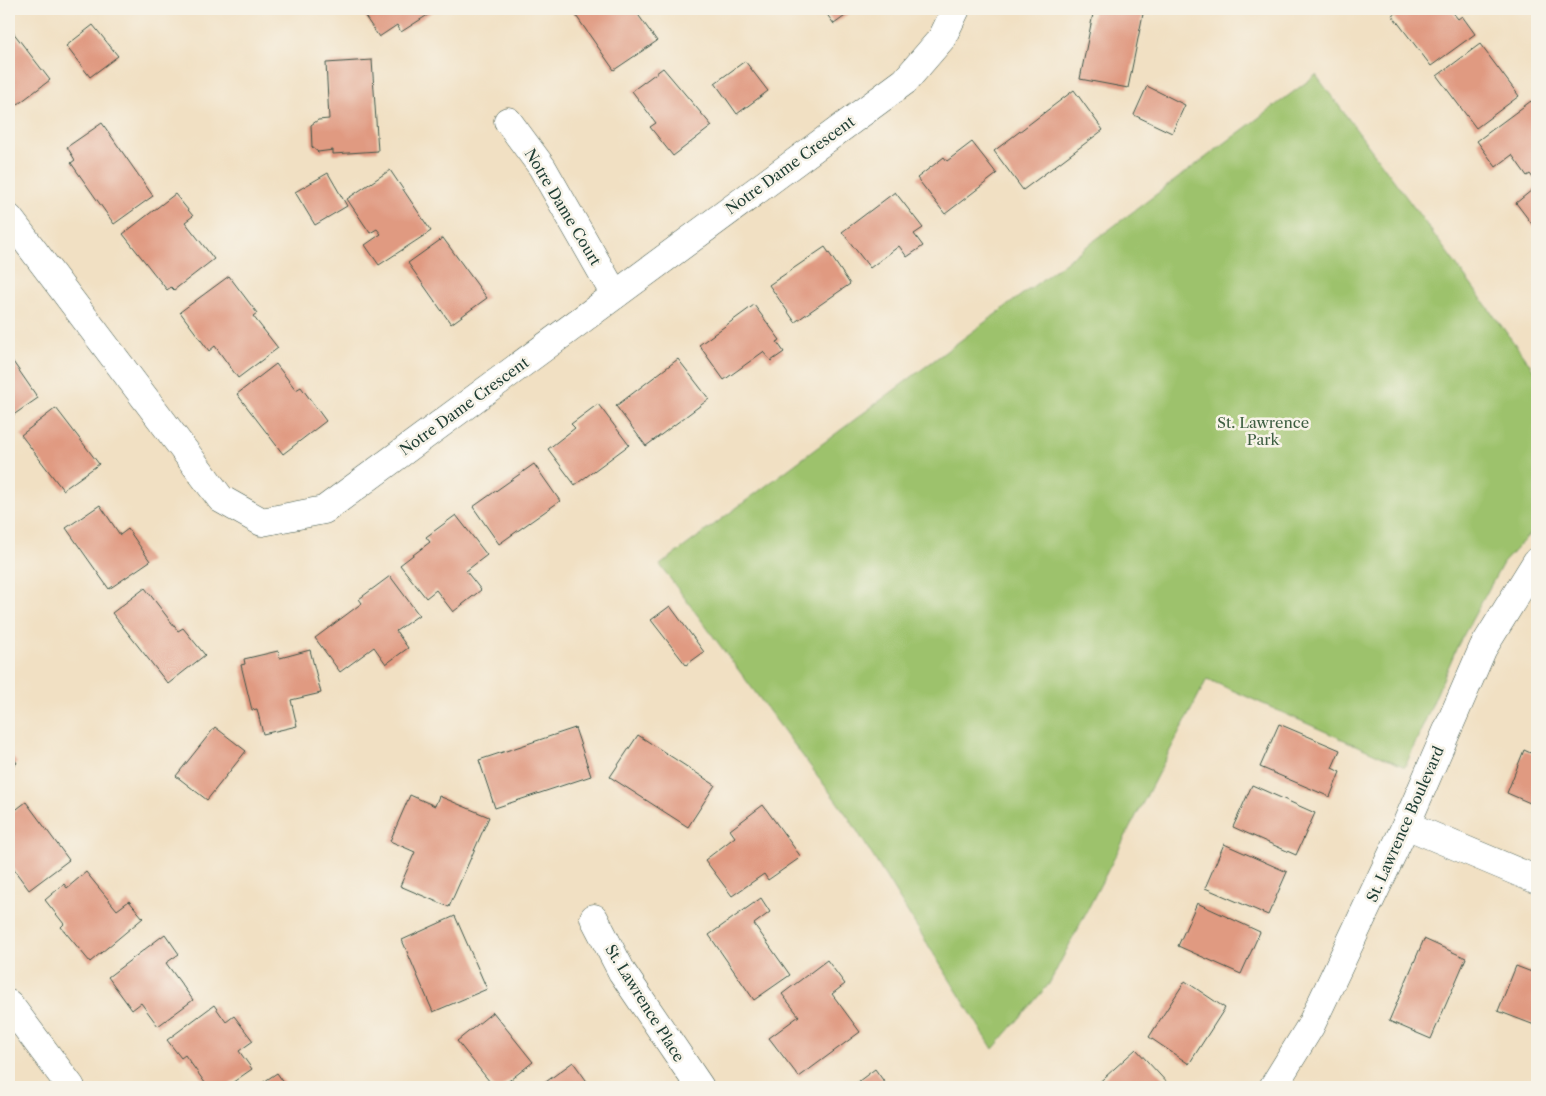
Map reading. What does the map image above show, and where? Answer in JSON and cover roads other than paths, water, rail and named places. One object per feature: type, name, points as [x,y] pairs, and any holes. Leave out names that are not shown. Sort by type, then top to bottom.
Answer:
[{"type":"street","name":"Notre Dame Crescent","points":[[9,218],[221,498],[262,522],[324,510],[905,81],[942,38],[956,9]]},
{"type":"street","name":"Notre Dame Court","points":[[508,122],[542,167],[616,295]]},
{"type":"street","name":"St. Lawrence Boulevard","points":[[1273,1087],[1310,1027],[1406,824],[1483,648],[1537,561]]},
{"type":"street","points":[[1406,824],[1537,880]]},
{"type":"street","name":"St. Lawrence Place","points":[[594,918],[622,972],[700,1087]]},
{"type":"street","points":[[9,1004],[71,1087]]},
{"type":"park label","name":"St. Lawrence Park","points":[[1263,430]]}]
